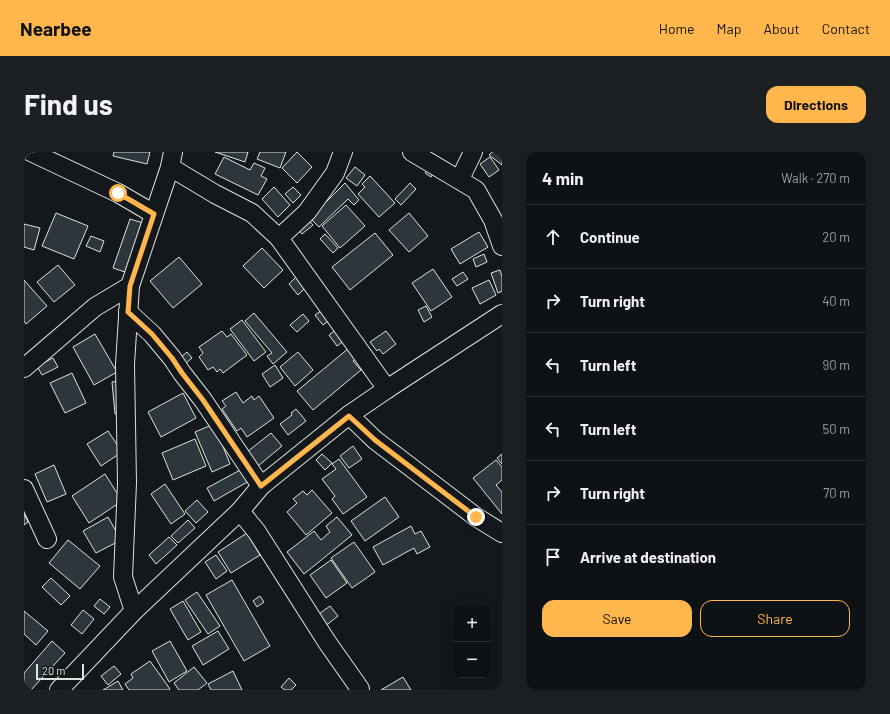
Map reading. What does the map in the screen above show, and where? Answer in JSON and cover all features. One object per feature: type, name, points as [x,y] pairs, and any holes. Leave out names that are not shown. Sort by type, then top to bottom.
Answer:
[{"type":"street","points":[[31,152],[118,193],[154,214]]},
{"type":"street","points":[[279,238],[307,212],[335,173],[343,152]]},
{"type":"street","points":[[412,152],[423,160],[460,179],[476,190],[493,220],[502,246]]},
{"type":"street","points":[[460,179],[473,152]]},
{"type":"street","points":[[134,611],[123,577],[127,483],[125,364],[130,286],[171,160],[215,194],[252,213],[279,238],[387,389]]},
{"type":"street","points":[[24,368],[94,307],[130,286]]},
{"type":"street","points":[[128,312],[152,334],[172,358],[203,400],[261,486]]},
{"type":"street","points":[[59,690],[134,611],[240,511],[261,486],[349,416],[387,389],[502,314]]},
{"type":"street","points":[[349,416],[375,440],[469,512],[502,533]]},
{"type":"street","points":[[24,489],[47,539]]},
{"type":"street","points":[[240,511],[257,532],[327,642],[360,689]]},
{"type":"building","points":[[114,152],[150,152],[147,164],[113,156]]},
{"type":"building","points":[[215,152],[248,152],[245,162]]},
{"type":"building","points":[[260,152],[286,152],[280,168],[257,159]]},
{"type":"building","points":[[297,152],[312,167],[297,183],[282,168]]},
{"type":"building","points":[[492,152],[502,152],[502,165],[489,155]]},
{"type":"building","points":[[224,157],[250,170],[254,163],[265,168],[261,176],[267,179],[258,195],[215,174]]},
{"type":"building","points":[[490,157],[499,170],[489,177],[480,164]]},
{"type":"building","points":[[355,167],[365,175],[357,186],[346,178]]},
{"type":"building","points":[[429,168],[434,172],[431,177],[425,173]]},
{"type":"building","points":[[370,176],[395,203],[379,217],[358,194],[365,187],[362,184]]},
{"type":"building","points":[[345,183],[359,200],[354,205],[348,199],[319,227],[307,215],[323,200],[325,203]]},
{"type":"building","points":[[410,183],[416,189],[401,205],[395,199]]},
{"type":"building","points":[[274,187],[290,205],[278,217],[262,199]]},
{"type":"building","points":[[293,187],[301,195],[293,203],[285,194]]},
{"type":"building","points":[[346,205],[365,226],[340,248],[322,226]]},
{"type":"building","points":[[56,213],[88,226],[74,259],[42,246]]},
{"type":"building","points":[[409,213],[428,236],[409,252],[389,230]]},
{"type":"building","points":[[306,217],[313,225],[302,234],[295,226]]},
{"type":"building","points":[[130,219],[143,223],[125,272],[113,268]]},
{"type":"building","points":[[24,224],[40,228],[34,250],[24,247]]},
{"type":"building","points":[[479,232],[488,247],[460,264],[451,249]]},
{"type":"building","points":[[375,233],[393,255],[350,290],[332,267]]},
{"type":"building","points":[[325,234],[338,248],[333,253],[320,239]]},
{"type":"building","points":[[91,236],[104,241],[100,252],[86,246]]},
{"type":"building","points":[[262,248],[283,270],[264,288],[243,266]]},
{"type":"building","points":[[484,254],[487,262],[476,267],[473,259]]},
{"type":"building","points":[[179,257],[202,284],[173,308],[150,281]]},
{"type":"building","points":[[58,265],[75,285],[54,302],[37,282]]},
{"type":"building","points":[[433,269],[452,297],[431,311],[412,283]]},
{"type":"building","points":[[500,270],[502,277],[502,291],[498,293],[491,273]]},
{"type":"building","points":[[463,272],[468,279],[457,286],[452,279]]},
{"type":"building","points":[[297,276],[307,286],[298,295],[289,284]]},
{"type":"building","points":[[24,280],[47,306],[26,324],[24,321]]},
{"type":"building","points":[[489,280],[496,295],[480,304],[472,288]]},
{"type":"building","points":[[426,306],[432,317],[424,322],[418,310]]},
{"type":"building","points":[[324,309],[331,319],[323,325],[315,315]]},
{"type":"building","points":[[254,313],[287,352],[273,364],[267,356],[272,353],[245,321]]},
{"type":"building","points":[[303,314],[309,321],[297,332],[290,325]]},
{"type":"building","points":[[242,320],[266,352],[254,361],[230,329]]},
{"type":"building","points":[[337,329],[345,340],[337,346],[329,335]]},
{"type":"building","points":[[222,331],[227,337],[231,334],[247,355],[223,373],[220,369],[217,372],[213,367],[208,370],[199,357],[203,353],[199,347]]},
{"type":"building","points":[[386,331],[396,344],[383,354],[379,349],[377,351],[370,342]]},
{"type":"building","points":[[95,334],[117,372],[94,385],[73,347]]},
{"type":"building","points":[[349,348],[357,358],[353,361],[361,370],[313,410],[297,391]]},
{"type":"building","points":[[187,352],[192,358],[185,364],[180,358]]},
{"type":"building","points":[[298,352],[313,370],[295,386],[280,367]]},
{"type":"building","points":[[53,358],[58,367],[42,375],[37,366]]},
{"type":"building","points":[[275,365],[283,378],[270,387],[262,374]]},
{"type":"building","points":[[72,373],[86,403],[65,413],[50,383]]},
{"type":"building","points":[[121,381],[124,413],[115,414],[112,382]]},
{"type":"building","points":[[236,392],[243,403],[252,396],[254,400],[259,396],[274,418],[247,437],[241,428],[237,431],[222,409],[226,406],[222,401]]},
{"type":"building","points":[[183,393],[196,418],[161,437],[148,412]]},
{"type":"building","points":[[296,409],[306,421],[288,435],[280,424],[292,415],[291,413]]},
{"type":"building","points":[[214,424],[230,464],[212,472],[195,432]]},
{"type":"building","points":[[108,431],[122,452],[101,466],[87,444]]},
{"type":"building","points":[[271,433],[282,446],[258,466],[247,452]]},
{"type":"building","points":[[195,439],[206,466],[173,480],[162,453]]},
{"type":"building","points":[[353,446],[362,459],[349,468],[340,456]]},
{"type":"building","points":[[322,454],[332,463],[325,470],[316,460]]},
{"type":"building","points":[[502,454],[502,464],[497,458]]},
{"type":"building","points":[[339,459],[367,497],[343,514],[332,499],[335,496],[322,479],[336,469],[332,464]]},
{"type":"building","points":[[496,460],[502,467],[502,480],[496,485],[502,492],[502,514],[473,478]]},
{"type":"building","points":[[54,465],[66,494],[47,502],[35,474]]},
{"type":"building","points":[[242,469],[249,481],[214,501],[207,488]]},
{"type":"building","points":[[105,474],[122,501],[89,523],[72,496]]},
{"type":"building","points":[[165,484],[185,514],[171,524],[151,494]]},
{"type":"building","points":[[312,490],[332,513],[306,535],[287,512],[297,503],[293,499],[303,491],[307,495]]},
{"type":"building","points":[[385,497],[399,517],[365,541],[351,521]]},
{"type":"building","points":[[197,500],[208,512],[196,523],[185,511]]},
{"type":"building","points":[[24,514],[28,522],[24,525]]},
{"type":"building","points":[[108,517],[121,540],[96,553],[83,531]]},
{"type":"building","points":[[337,517],[352,535],[304,574],[287,552],[314,531],[321,540],[330,532],[326,526]]},
{"type":"building","points":[[188,520],[195,528],[178,543],[171,536]]},
{"type":"building","points":[[411,526],[415,534],[421,531],[430,547],[417,554],[414,548],[383,565],[373,547]]},
{"type":"building","points":[[247,533],[260,555],[231,573],[218,552]]},
{"type":"building","points":[[169,537],[177,545],[156,564],[149,555]]},
{"type":"building","points":[[68,540],[100,566],[80,589],[49,563]]},
{"type":"building","points":[[354,542],[375,572],[352,588],[331,558]]},
{"type":"building","points":[[216,555],[227,571],[216,579],[205,562]]},
{"type":"building","points":[[331,560],[347,583],[326,598],[310,575]]},
{"type":"building","points":[[51,578],[70,596],[61,605],[42,587]]},
{"type":"building","points":[[232,580],[270,646],[244,661],[206,595]]},
{"type":"building","points":[[197,592],[220,626],[208,634],[185,600]]},
{"type":"building","points":[[260,596],[264,602],[257,607],[253,601]]},
{"type":"building","points":[[100,599],[110,607],[104,614],[94,606]]},
{"type":"building","points":[[183,601],[201,632],[188,640],[170,609]]},
{"type":"building","points":[[330,606],[338,616],[324,627],[316,616]]},
{"type":"building","points":[[83,610],[94,619],[82,634],[71,625]]},
{"type":"building","points":[[24,611],[48,631],[36,645],[24,634]]},
{"type":"building","points":[[218,631],[229,649],[203,665],[192,646]]},
{"type":"building","points":[[52,641],[65,653],[31,690],[28,690],[24,686],[24,673]]},
{"type":"building","points":[[170,641],[187,671],[169,682],[152,651]]},
{"type":"building","points":[[150,661],[170,689],[129,690],[125,684],[133,678],[131,674]]},
{"type":"building","points":[[114,666],[121,674],[108,685],[101,676]]},
{"type":"building","points":[[194,667],[207,683],[198,690],[179,690],[174,683]]},
{"type":"building","points":[[233,671],[242,690],[211,690],[208,684]]},
{"type":"building","points":[[403,677],[411,690],[381,690]]},
{"type":"building","points":[[289,678],[296,685],[291,690],[285,690],[281,687]]},
{"type":"building","points":[[118,681],[123,690],[103,690]]},
{"type":"route","points":[[118,193],[154,214],[130,286],[128,312],[152,334],[172,358],[203,400],[261,486],[349,416],[375,440],[476,517]]}]
